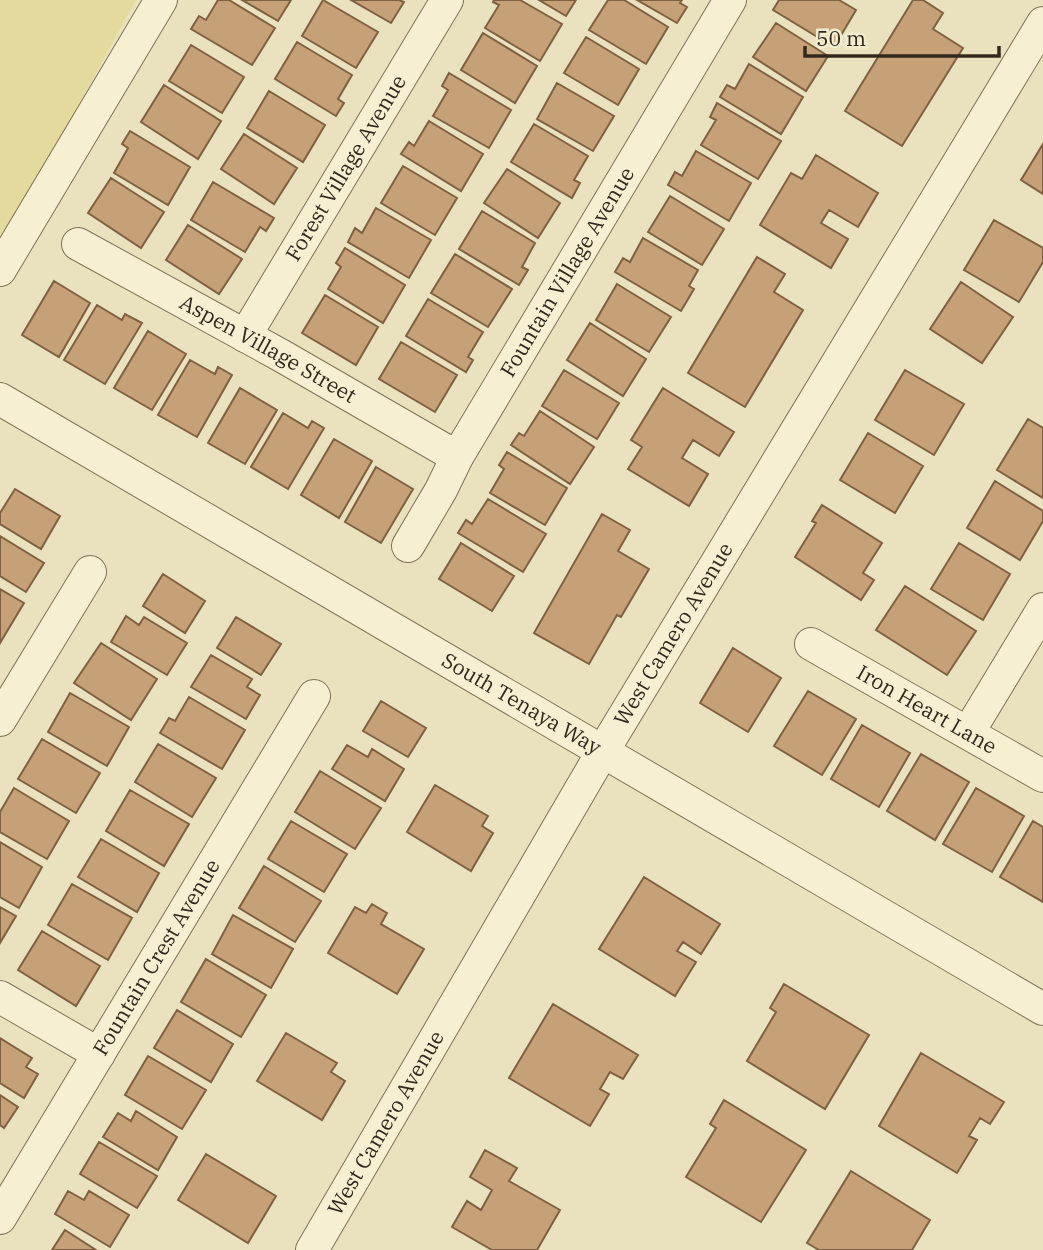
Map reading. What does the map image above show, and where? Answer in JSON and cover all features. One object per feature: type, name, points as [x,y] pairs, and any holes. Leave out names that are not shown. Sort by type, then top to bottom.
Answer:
[{"type":"street","points":[[0,270],[161,0]]},
{"type":"street","name":"Forest Village Avenue","points":[[245,336],[447,0]]},
{"type":"street","name":"Fountain Village Avenue","points":[[408,546],[457,457],[730,0]]},
{"type":"street","name":"West Camero Avenue","points":[[312,1250],[603,751],[1043,23]]},
{"type":"street","name":"Aspen Village Street","points":[[78,244],[457,457]]},
{"type":"street","name":"South Tenaya Way","points":[[0,399],[1043,1009]]},
{"type":"street","points":[[0,720],[90,572]]},
{"type":"street","points":[[968,733],[1043,609]]},
{"type":"street","name":"Iron Heart Lane","points":[[811,644],[1043,776]]},
{"type":"street","name":"Fountain Crest Avenue","points":[[0,1218],[314,696]]},
{"type":"street","points":[[0,997],[99,1054]]},
{"type":"sand","points":[[0,0],[136,0],[25,203],[0,235]]},
{"type":"building","points":[[218,0],[229,0],[275,28],[252,65],[191,29],[199,16],[206,20]]},
{"type":"building","points":[[242,0],[291,0],[278,21]]},
{"type":"building","points":[[323,0],[378,32],[356,68],[302,36]]},
{"type":"building","points":[[351,0],[399,0],[404,2],[391,23]]},
{"type":"building","points":[[520,0],[562,24],[540,61],[485,28],[499,5],[493,2]]},
{"type":"building","points":[[539,0],[576,0],[566,16]]},
{"type":"building","points":[[608,0],[624,0],[668,27],[646,64],[589,30]]},
{"type":"building","points":[[637,0],[682,0],[680,3],[687,7],[677,23]]},
{"type":"building","points":[[779,0],[839,0],[856,10],[834,47],[773,10]]},
{"type":"building","points":[[913,0],[923,0],[943,13],[933,29],[963,48],[902,146],[845,111]]},
{"type":"building","points":[[776,23],[828,56],[806,91],[753,57]]},
{"type":"building","points":[[483,33],[537,66],[515,103],[461,70]]},
{"type":"building","points":[[586,37],[639,69],[618,105],[564,73]]},
{"type":"building","points":[[297,42],[352,75],[338,99],[344,103],[336,116],[275,79]]},
{"type":"building","points":[[191,45],[244,77],[222,113],[169,81]]},
{"type":"building","points":[[749,64],[803,97],[781,134],[720,97],[727,85],[735,89]]},
{"type":"building","points":[[449,73],[511,110],[489,148],[433,116],[448,90],[442,86]]},
{"type":"building","points":[[557,83],[614,116],[593,151],[537,119]]},
{"type":"building","points":[[164,85],[221,121],[198,159],[141,122]]},
{"type":"building","points":[[269,91],[325,125],[303,162],[247,128]]},
{"type":"building","points":[[717,103],[781,141],[758,179],[701,145],[716,120],[710,117]]},
{"type":"building","points":[[429,121],[483,154],[461,191],[401,154],[409,142],[414,146]]},
{"type":"building","points":[[534,124],[588,156],[574,180],[580,183],[572,198],[511,162]]},
{"type":"building","points":[[130,131],[190,167],[168,205],[114,173],[128,148],[122,144]]},
{"type":"building","points":[[244,134],[297,168],[274,204],[221,169]]},
{"type":"building","points":[[1043,144],[1043,194],[1021,180]]},
{"type":"building","points":[[696,151],[751,183],[729,221],[668,185],[675,172],[682,176]]},
{"type":"building","points":[[816,155],[878,193],[858,227],[829,210],[821,223],[848,239],[831,268],[760,225],[791,173],[802,179]]},
{"type":"building","points":[[403,166],[457,198],[435,235],[381,203]]},
{"type":"building","points":[[507,169],[560,203],[538,238],[484,203]]},
{"type":"building","points":[[111,178],[164,212],[141,248],[88,213]]},
{"type":"building","points":[[213,182],[274,218],[266,231],[260,227],[245,252],[191,220]]},
{"type":"building","points":[[670,196],[724,229],[702,265],[648,232]]},
{"type":"building","points":[[376,208],[431,240],[409,278],[348,242],[355,228],[362,233]]},
{"type":"building","points":[[482,211],[535,243],[522,267],[528,270],[519,285],[459,249]]},
{"type":"building","points":[[994,220],[1043,248],[1043,262],[1019,302],[964,270]]},
{"type":"building","points":[[188,225],[242,259],[219,294],[166,260]]},
{"type":"building","points":[[643,238],[698,270],[689,286],[694,289],[681,311],[615,272],[623,258],[630,262]]},
{"type":"building","points":[[345,248],[405,285],[383,323],[328,289],[341,267],[336,263]]},
{"type":"building","points":[[455,254],[512,289],[488,327],[431,293]]},
{"type":"building","points":[[757,257],[785,274],[774,292],[803,310],[745,407],[688,373]]},
{"type":"building","points":[[54,281],[90,303],[59,357],[22,335]]},
{"type":"building","points":[[961,282],[1013,317],[982,363],[930,329]]},
{"type":"building","points":[[617,284],[671,317],[649,352],[596,320]]},
{"type":"building","points":[[325,295],[378,327],[356,365],[302,333]]},
{"type":"building","points":[[428,299],[483,332],[468,357],[473,360],[466,372],[406,336]]},
{"type":"building","points":[[97,305],[122,320],[125,314],[142,323],[105,384],[64,360]]},
{"type":"building","points":[[590,323],[646,359],[623,396],[567,360]]},
{"type":"building","points":[[148,331],[186,354],[152,410],[114,388]]},
{"type":"building","points":[[401,342],[457,375],[435,412],[379,379]]},
{"type":"building","points":[[190,360],[215,374],[218,367],[232,375],[197,437],[158,415]]},
{"type":"building","points":[[564,370],[619,403],[597,439],[542,406]]},
{"type":"building","points":[[905,370],[964,404],[934,455],[875,420]]},
{"type":"building","points":[[240,388],[277,410],[245,464],[208,443]]},
{"type":"building","points":[[663,388],[734,432],[719,456],[693,440],[682,458],[708,474],[689,506],[628,469],[642,447],[631,440]]},
{"type":"building","points":[[540,411],[594,447],[570,484],[511,445],[519,433],[524,436]]},
{"type":"building","points":[[283,413],[308,428],[312,421],[324,428],[288,489],[251,467]]},
{"type":"building","points":[[1028,419],[1043,428],[1043,498],[997,470]]},
{"type":"building","points":[[868,433],[923,466],[895,513],[840,480]]},
{"type":"building","points":[[334,439],[372,461],[339,518],[301,495]]},
{"type":"building","points":[[507,452],[567,488],[545,525],[490,493],[504,469],[499,465]]},
{"type":"building","points":[[376,467],[413,489],[381,543],[345,522]]},
{"type":"building","points":[[995,481],[1043,511],[1043,521],[1020,560],[967,528]]},
{"type":"building","points":[[15,489],[60,516],[41,549],[0,524],[0,513]]},
{"type":"building","points":[[488,499],[546,534],[523,572],[458,533],[466,520],[472,524]]},
{"type":"building","points":[[822,505],[882,543],[863,573],[874,580],[861,600],[795,557],[816,523],[812,521]]},
{"type":"building","points":[[602,514],[630,530],[618,551],[649,569],[621,617],[617,615],[589,664],[534,633]]},
{"type":"building","points":[[0,536],[44,563],[26,592],[0,576]]},
{"type":"building","points":[[461,543],[514,576],[492,611],[439,579]]},
{"type":"building","points":[[959,543],[1010,574],[983,620],[931,589]]},
{"type":"building","points":[[163,574],[205,601],[185,633],[143,606]]},
{"type":"building","points":[[905,586],[976,631],[947,675],[876,630]]},
{"type":"building","points":[[0,589],[24,603],[0,643]]},
{"type":"building","points":[[126,616],[139,625],[144,617],[187,643],[167,675],[111,642]]},
{"type":"building","points":[[236,617],[281,644],[261,675],[217,648]]},
{"type":"building","points":[[101,643],[157,679],[131,720],[74,683]]},
{"type":"building","points":[[733,648],[781,678],[748,732],[700,703]]},
{"type":"building","points":[[211,655],[252,679],[247,687],[260,695],[246,719],[191,687]]},
{"type":"building","points":[[808,691],[856,719],[822,775],[774,746]]},
{"type":"building","points":[[70,693],[129,727],[107,766],[48,732]]},
{"type":"building","points":[[189,697],[245,730],[222,769],[160,733],[169,718],[175,721]]},
{"type":"building","points":[[381,701],[426,728],[408,757],[363,731]]},
{"type":"building","points":[[862,725],[910,753],[879,807],[831,779]]},
{"type":"building","points":[[42,739],[100,773],[76,813],[18,779]]},
{"type":"building","points":[[158,744],[216,778],[192,817],[135,782]]},
{"type":"building","points":[[347,745],[368,757],[372,749],[404,769],[385,801],[332,769]]},
{"type":"building","points":[[921,754],[969,782],[935,840],[887,811]]},
{"type":"building","points":[[320,771],[381,808],[355,849],[295,812]]},
{"type":"building","points":[[435,785],[488,816],[482,826],[493,833],[471,871],[407,832]]},
{"type":"building","points":[[14,788],[69,821],[47,859],[0,832],[0,812]]},
{"type":"building","points":[[976,788],[1024,816],[992,872],[943,844]]},
{"type":"building","points":[[130,790],[189,824],[164,866],[106,831]]},
{"type":"building","points":[[291,821],[347,854],[324,892],[268,859]]},
{"type":"building","points":[[1033,821],[1043,827],[1043,902],[1000,877]]},
{"type":"building","points":[[101,839],[159,873],[137,912],[78,877]]},
{"type":"building","points":[[0,842],[42,867],[19,908],[0,897]]},
{"type":"building","points":[[264,866],[321,901],[295,942],[239,908]]},
{"type":"building","points":[[644,877],[720,924],[701,954],[683,942],[677,951],[696,962],[675,996],[599,949]]},
{"type":"building","points":[[72,884],[132,918],[108,960],[48,925]]},
{"type":"building","points":[[372,904],[387,913],[381,924],[424,949],[397,994],[328,953],[355,907],[366,913]]},
{"type":"building","points":[[0,907],[16,916],[0,943]]},
{"type":"building","points":[[233,915],[293,949],[271,988],[212,954]]},
{"type":"building","points":[[42,931],[100,966],[76,1006],[18,970]]},
{"type":"building","points":[[206,959],[266,995],[241,1037],[181,1002]]},
{"type":"building","points":[[784,984],[869,1035],[825,1109],[747,1061],[776,1012],[770,1008]]},
{"type":"building","points":[[553,1004],[638,1055],[623,1079],[610,1072],[600,1089],[609,1094],[590,1126],[509,1078]]},
{"type":"building","points":[[177,1010],[233,1044],[211,1082],[154,1048]]},
{"type":"building","points":[[286,1033],[337,1063],[331,1072],[345,1081],[322,1120],[257,1081]]},
{"type":"building","points":[[0,1038],[32,1058],[26,1067],[38,1074],[24,1098],[0,1083]]},
{"type":"building","points":[[921,1053],[1004,1102],[990,1124],[980,1118],[969,1136],[977,1140],[957,1173],[879,1126]]},
{"type":"building","points":[[148,1056],[206,1090],[182,1129],[125,1095]]},
{"type":"building","points":[[0,1095],[18,1107],[4,1128],[0,1125]]},
{"type":"building","points":[[724,1100],[806,1150],[761,1222],[686,1177],[716,1128],[710,1124]]},
{"type":"building","points":[[136,1111],[177,1137],[158,1170],[103,1137],[118,1113],[131,1121]]},
{"type":"building","points":[[99,1142],[157,1176],[137,1208],[80,1174]]},
{"type":"building","points":[[485,1150],[517,1168],[509,1181],[560,1210],[537,1250],[492,1250],[452,1227],[467,1201],[481,1210],[492,1190],[470,1177]]},
{"type":"building","points":[[206,1154],[276,1196],[248,1243],[178,1200]]},
{"type":"building","points":[[851,1171],[930,1220],[912,1250],[819,1250],[807,1243]]},
{"type":"building","points":[[68,1191],[84,1200],[89,1191],[129,1215],[110,1247],[55,1214]]},
{"type":"building","points":[[65,1230],[96,1250],[52,1250]]}]
